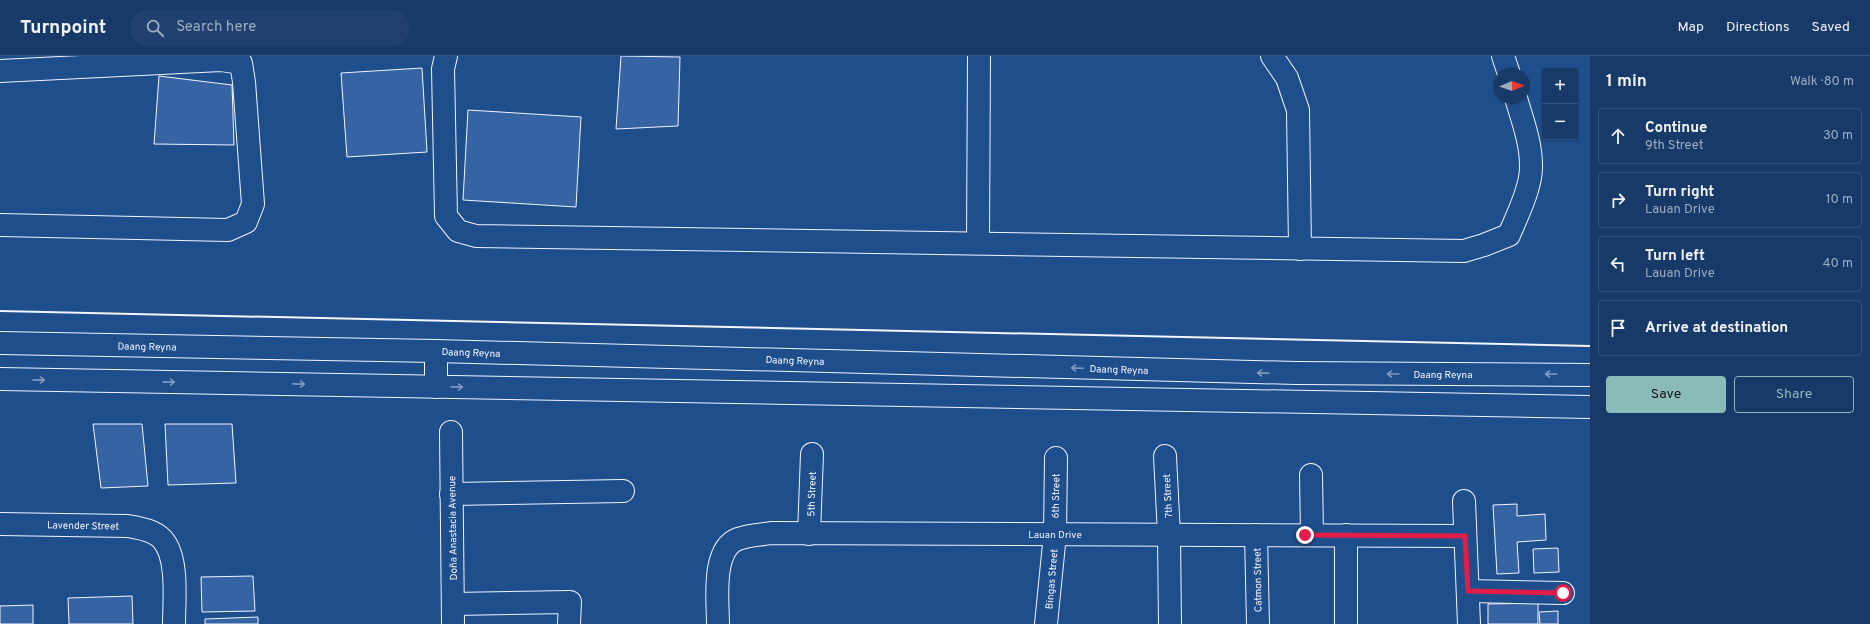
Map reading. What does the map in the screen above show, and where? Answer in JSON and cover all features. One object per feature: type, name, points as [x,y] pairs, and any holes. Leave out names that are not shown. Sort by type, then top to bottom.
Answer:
[{"type":"street","points":[[446,56],[443,69],[446,216],[458,230],[476,236],[856,243],[978,243],[1464,251],[1509,235],[1524,200],[1532,165],[1526,131],[1518,104]]},
{"type":"street","points":[[978,243],[979,56]]},
{"type":"street","points":[[1272,56],[1287,78],[1298,110],[1300,249]]},
{"type":"street","points":[[1503,56],[1507,68]]},
{"type":"street","points":[[0,71],[221,60],[241,63],[244,82],[253,204],[246,222],[228,230],[0,225]]},
{"type":"street","name":"Daang Reyna","points":[[0,343],[436,351],[1296,374],[1590,374]]},
{"type":"street","points":[[436,351],[436,387]]},
{"type":"street","points":[[0,379],[1590,407]]},
{"type":"street","name":"Doña Anastacia Avenue","points":[[451,432],[453,614]]},
{"type":"street","name":"5th Street","points":[[809,534],[812,454]]},
{"type":"street","name":"7th Street","points":[[1165,456],[1169,535],[1170,624]]},
{"type":"street","name":"6th Street","points":[[1055,534],[1056,458]]},
{"type":"street","points":[[1311,475],[1312,535]]},
{"type":"street","points":[[451,494],[623,491]]},
{"type":"street","points":[[1464,501],[1468,624]]},
{"type":"street","name":"Lavender Street","points":[[0,524],[128,526],[147,530],[162,539],[171,556],[174,575],[174,624]]},
{"type":"street","name":"Lauan Drive","points":[[718,624],[718,571],[724,551],[736,539],[771,533],[1465,536]]},
{"type":"street","name":"Bingas Street","points":[[1046,624],[1055,534]]},
{"type":"street","name":"Catmon Street","points":[[1256,535],[1258,624]]},
{"type":"street","points":[[1346,536],[1346,624]]},
{"type":"street","points":[[1468,591],[1563,593]]},
{"type":"street","points":[[453,614],[570,602],[569,624]]},
{"type":"building","points":[[621,56],[680,57],[678,126],[616,129]]},
{"type":"building","points":[[422,68],[427,152],[347,157],[341,73]]},
{"type":"building","points":[[159,76],[232,85],[234,145],[154,144]]},
{"type":"building","points":[[468,110],[581,117],[576,207],[463,200]]},
{"type":"building","points":[[93,424],[142,424],[148,486],[101,488]]},
{"type":"building","points":[[165,424],[232,424],[236,483],[168,485]]},
{"type":"building","points":[[1517,504],[1517,516],[1545,514],[1546,540],[1517,542],[1519,573],[1497,574],[1493,505]]},
{"type":"building","points":[[1558,548],[1559,572],[1534,573],[1533,549]]},
{"type":"building","points":[[253,576],[255,611],[202,612],[201,577]]},
{"type":"building","points":[[132,596],[133,624],[69,624],[68,598]]},
{"type":"building","points":[[1538,603],[1538,624],[1488,624],[1488,604]]},
{"type":"building","points":[[33,605],[33,624],[0,624],[0,606]]},
{"type":"building","points":[[1558,611],[1558,624],[1540,624],[1539,612]]},
{"type":"building","points":[[258,617],[258,624],[205,624],[205,619]]},
{"type":"wall","points":[[0,311],[1590,346]]},
{"type":"route","points":[[1305,535],[1465,536],[1468,591],[1563,593]]}]
